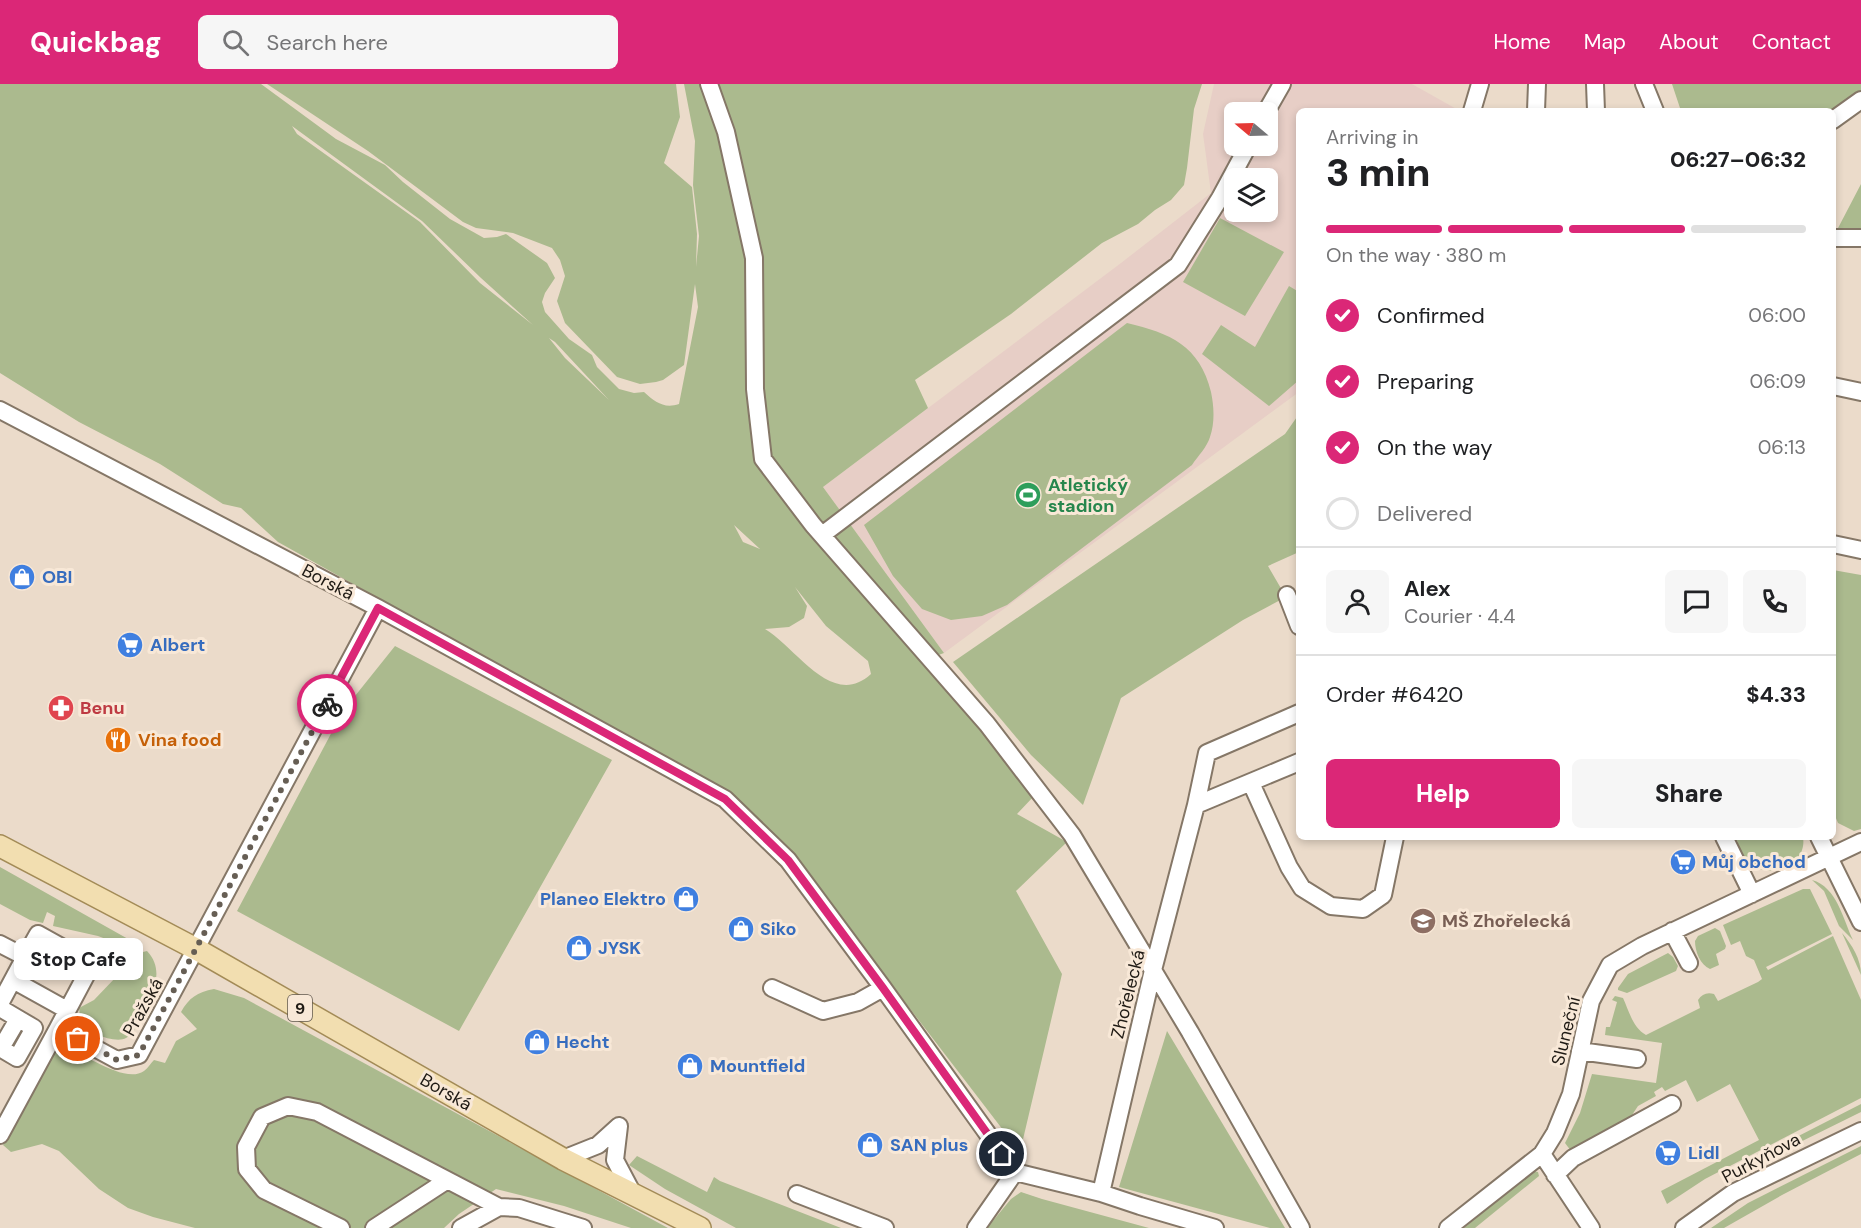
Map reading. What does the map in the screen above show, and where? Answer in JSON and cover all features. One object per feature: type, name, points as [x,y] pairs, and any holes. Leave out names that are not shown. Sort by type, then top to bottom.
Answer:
[{"type":"main road","name":"Borská","points":[[0,846],[196,949],[563,1159],[700,1228]]},
{"type":"street","points":[[710,84],[726,132],[754,258],[755,389],[762,459],[822,535],[987,724],[1072,835],[1190,1032],[1301,1228]]},
{"type":"street","points":[[1272,102],[1282,84]]},
{"type":"street","points":[[1473,108],[1480,84]]},
{"type":"street","points":[[1536,108],[1537,84]]},
{"type":"street","points":[[1595,84],[1596,108]]},
{"type":"street","points":[[1644,84],[1654,108]]},
{"type":"street","points":[[1836,118],[1861,100]]},
{"type":"street","points":[[822,535],[1178,265],[1220,198],[1243,156]]},
{"type":"street","points":[[1836,238],[1861,238]]},
{"type":"street","points":[[1836,387],[1861,378]]},
{"type":"street","points":[[1836,387],[1861,392]]},
{"type":"street","name":"Borská","points":[[0,410],[378,608],[725,799],[788,860],[1015,1172]]},
{"type":"street","points":[[1836,545],[1861,550]]},
{"type":"street","points":[[1287,595],[1296,618]]},
{"type":"street","points":[[196,949],[378,608]]},
{"type":"street","name":"Zhořelecká","points":[[1101,1193],[1153,970],[1208,753],[1296,714]]},
{"type":"street","points":[[1196,805],[1296,763]]},
{"type":"street","points":[[1251,783],[1289,867],[1302,888],[1331,906],[1363,909],[1383,895],[1394,840]]},
{"type":"street","points":[[1725,840],[1752,894]]},
{"type":"street","points":[[1820,840],[1861,922]]},
{"type":"street","name":"Sluneční","points":[[1448,1228],[1542,1154],[1556,1132],[1571,1094],[1591,1001],[1610,965],[1672,931],[1861,842]]},
{"type":"street","points":[[1672,931],[1689,963]]},
{"type":"street","points":[[2,1128],[38,1067],[92,964],[38,934],[1,1004],[18,1019],[34,1028],[25,1044],[38,1067]]},
{"type":"street","points":[[0,944],[25,957]]},
{"type":"street","name":"Pražská","points":[[0,1048],[16,1058],[25,1044],[55,1034],[117,1060],[139,1055],[196,949]]},
{"type":"street","points":[[13,980],[67,1010]]},
{"type":"street","points":[[772,988],[823,1011],[858,1002],[883,988]]},
{"type":"street","points":[[0,1048],[18,1019]]},
{"type":"street","points":[[1580,1051],[1637,1059]]},
{"type":"street","points":[[1555,1175],[1573,1158],[1672,1104]]},
{"type":"street","points":[[341,1228],[264,1190],[248,1169],[246,1147],[262,1117],[288,1106],[317,1112],[499,1207],[519,1208],[583,1228]]},
{"type":"street","points":[[563,1159],[598,1145],[619,1126],[615,1160],[634,1196]]},
{"type":"street","name":"Purkyňova","points":[[1684,1228],[1733,1193],[1861,1131]]},
{"type":"street","points":[[1542,1154],[1591,1228]]},
{"type":"street","points":[[976,1228],[1015,1172],[1101,1193],[1215,1228]]},
{"type":"street","points":[[374,1228],[446,1181]]},
{"type":"street","points":[[797,1194],[885,1228]]},
{"type":"street","points":[[461,1228],[499,1207]]},
{"type":"shaded area","points":[[1214,84],[1412,84],[1455,108],[1296,108],[1296,394],[944,653],[823,487],[1211,193],[1203,134]]},
{"type":"green space","points":[[0,84],[261,84],[336,139],[385,165],[450,219],[484,238],[506,234],[547,263],[555,278],[542,302],[545,312],[569,339],[592,355],[597,367],[619,389],[634,393],[644,392],[656,402],[669,406],[679,404],[698,307],[695,284],[684,365],[663,380],[656,382],[640,384],[617,377],[565,323],[557,301],[565,276],[560,260],[552,248],[513,233],[476,228],[463,222],[368,151],[267,84],[676,84],[680,117],[664,163],[692,187],[697,234],[696,267],[699,236],[693,185],[695,141],[684,84],[1202,84],[1194,109],[1184,185],[1171,200],[1138,224],[1102,243],[1011,314],[915,380],[928,408],[823,487],[944,653],[930,658],[1034,796],[1017,814],[1067,842],[1016,891],[1062,974],[1020,1152],[881,971],[730,792],[278,542],[241,508],[223,504],[160,464],[79,422],[0,373]],"holes":[[[292,126],[422,221],[533,325],[480,283],[420,222],[297,134]],[[549,338],[609,400],[565,358]],[[734,525],[760,549],[743,542]],[[795,587],[826,626],[868,661],[871,674],[857,683],[842,685],[828,680],[815,672],[765,629],[789,627],[804,618],[807,606]]]},
{"type":"green space","points":[[1672,84],[1861,84],[1861,100],[1836,110],[1836,108],[1680,108]]},
{"type":"green space","points":[[1861,184],[1861,230],[1848,232],[1837,230]]},
{"type":"green space","points":[[1220,218],[1284,252],[1245,316],[1183,282]]},
{"type":"green space","points":[[1289,286],[1296,290],[1296,383],[1269,406],[1202,354],[1221,325],[1255,347]]},
{"type":"green space","name":"Atletický stadion","points":[[1127,323],[1170,337],[1181,344],[1199,363],[1206,376],[1213,409],[1212,432],[1209,441],[1192,465],[1007,605],[982,616],[951,620],[922,609],[893,576],[864,525]]},
{"type":"green space","points":[[1296,418],[1296,553],[1268,566],[1286,597],[1243,620],[1121,698],[1083,805],[1031,755],[953,662],[1285,434]]},
{"type":"green space","points":[[1836,571],[1861,575],[1861,829],[1854,831],[1838,823],[1836,818]]},
{"type":"green space","points":[[395,646],[612,760],[459,1031],[237,911],[343,711]]},
{"type":"green space","points":[[1737,840],[1803,840],[1803,848],[1799,857],[1792,864],[1773,870],[1762,870],[1753,866],[1741,852]]},
{"type":"green space","points":[[0,867],[137,944],[132,949],[98,936],[53,926],[55,916],[47,912],[43,923],[30,920],[0,904]]},
{"type":"green space","points":[[1812,880],[1828,889],[1838,905],[1853,940],[1839,926],[1824,891]]},
{"type":"green space","points":[[1803,889],[1810,889],[1832,934],[1766,967],[1768,970],[1833,936],[1861,1000],[1861,1098],[1705,1179],[1667,1204],[1661,1191],[1759,1140],[1730,1084],[1697,1102],[1686,1080],[1665,1091],[1662,1087],[1654,1092],[1656,1096],[1638,1106],[1628,1121],[1571,1151],[1565,1143],[1580,1113],[1592,1074],[1656,1083],[1662,1043],[1605,1035],[1606,1027],[1610,1027],[1617,1002],[1612,1000],[1615,996],[1623,998],[1635,1024],[1646,1035],[1700,1008],[1698,1000],[1705,994],[1714,994],[1718,1001],[1758,982],[1762,979],[1754,960],[1746,956],[1740,941],[1731,945],[1723,925]]},
{"type":"green space","points":[[1715,928],[1720,931],[1726,946],[1716,954],[1719,965],[1710,969],[1699,957],[1695,941],[1698,936]]},
{"type":"green space","points":[[1842,933],[1855,952],[1861,975]]},
{"type":"green space","points":[[147,951],[156,967],[155,983],[150,1000],[134,1031],[126,1038],[115,1040],[89,1030],[80,1021],[79,1008],[94,1000],[139,953]]},
{"type":"green space","points":[[1668,953],[1678,966],[1676,971],[1627,993],[1618,990],[1628,974]]},
{"type":"green space","points":[[214,989],[244,998],[668,1228],[631,1228],[564,1206],[496,1189],[459,1214],[444,1228],[195,1228],[128,1208],[99,1189],[59,1151],[42,1144],[11,1152],[3,1145],[53,1053],[61,1048],[70,1050],[126,1074],[144,1071],[154,1060],[165,1063],[176,1041],[197,1029],[181,1012],[184,1007],[198,994]]},
{"type":"green space","points":[[1167,1031],[1285,1228],[1270,1228],[1119,1187]]},
{"type":"green space","points":[[1861,1104],[1861,1112],[1754,1165],[1720,1176]]},
{"type":"green space","points":[[1861,1146],[1861,1154],[1724,1228],[1711,1228],[1748,1203]]},
{"type":"green space","points":[[637,1156],[707,1192],[714,1177],[841,1228],[736,1228],[665,1189],[629,1165]]},
{"type":"green space","points":[[1533,1171],[1538,1172],[1539,1176],[1475,1228],[1464,1228]]},
{"type":"green space","points":[[1021,1192],[1149,1228],[987,1228],[1011,1199]]},
{"type":"way so far","points":[[78,1039],[117,1060],[139,1055],[327,704]]},
{"type":"place","name":"Atletický stadion","points":[[1028,495]]},
{"type":"place","name":"OBI","points":[[22,577]]},
{"type":"place","name":"Albert","points":[[130,645]]},
{"type":"place","name":"Benu","points":[[61,708]]},
{"type":"place","name":"Vina food","points":[[118,740]]},
{"type":"place","name":"Můj obchod","points":[[1683,862]]},
{"type":"place","name":"Planeo Elektro","points":[[686,899]]},
{"type":"place","name":"MŠ Zhořelecká","points":[[1423,921]]},
{"type":"place","name":"Siko","points":[[741,929]]},
{"type":"place","name":"JYSK","points":[[579,948]]},
{"type":"place","name":"Stop Cafe","points":[[78,1039]]},
{"type":"place","name":"Hecht","points":[[537,1042]]},
{"type":"place","name":"Mountfield","points":[[690,1066]]},
{"type":"place","name":"SAN plus","points":[[870,1145]]},
{"type":"place","name":"Lidl","points":[[1668,1153]]},
{"type":"route","points":[[327,704],[378,608],[725,799],[788,860],[1002,1154]]}]
